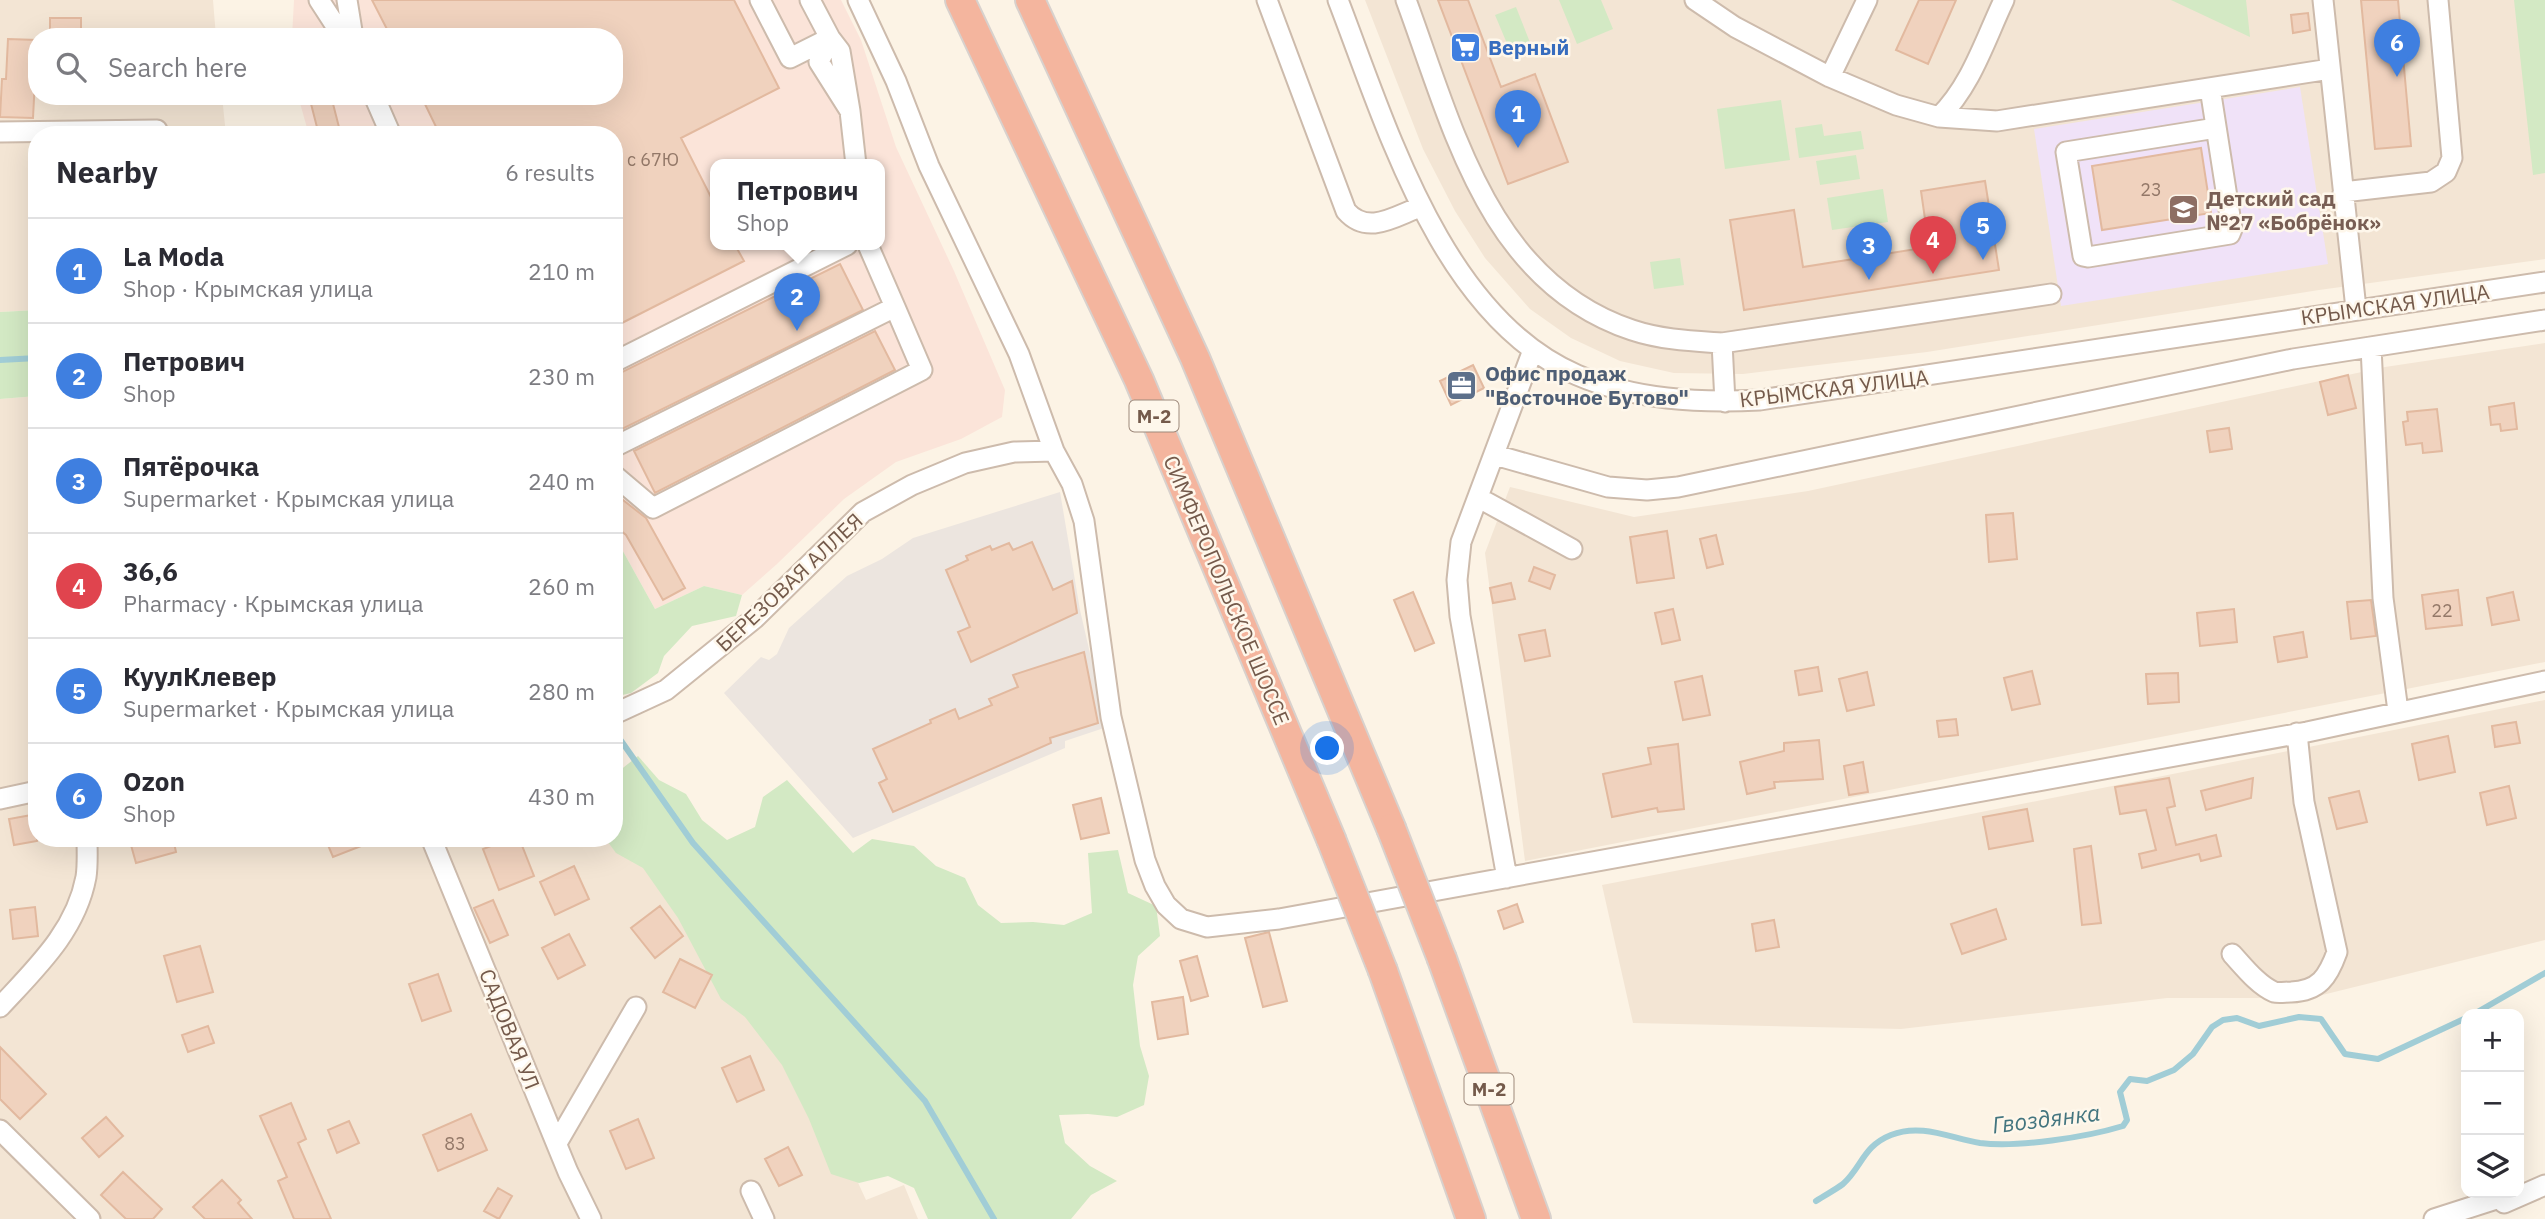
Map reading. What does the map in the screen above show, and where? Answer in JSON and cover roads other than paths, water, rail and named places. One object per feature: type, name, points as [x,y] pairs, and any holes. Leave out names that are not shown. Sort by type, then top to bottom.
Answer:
[{"type":"highway","name":"СИМФЕРОПОЛЬСКОЕ ШОССЕ","points":[[960,0],[1139,380],[1331,839],[1383,971],[1471,1219]]},
{"type":"highway","name":"М-2","points":[[1030,0],[1195,358],[1391,828],[1442,959],[1536,1219]]},
{"type":"street","points":[[319,0],[337,28]]},
{"type":"street","points":[[346,0],[351,28]]},
{"type":"street","points":[[760,0],[790,58],[830,38]]},
{"type":"street","points":[[810,0],[830,38]]},
{"type":"street","points":[[858,0],[896,81],[929,166],[1019,354],[1054,451],[1072,484],[1084,521],[1111,717],[1145,860],[1166,905],[1181,919],[1207,927],[1279,919],[2297,733],[2545,681]]},
{"type":"street","points":[[1267,0],[1346,211],[1355,222],[1368,224],[1420,206]]},
{"type":"street","name":"КРЫМСКАЯ УЛИЦА","points":[[1338,0],[1420,206],[1458,269],[1493,316],[1533,350],[1576,375],[1618,389],[1655,397],[1706,402],[1760,400],[2545,282]]},
{"type":"street","points":[[1406,0],[1462,151],[1483,199],[1507,237],[1554,289],[1632,330],[1677,341],[1722,342],[2051,294]]},
{"type":"street","points":[[1695,0],[1735,27],[1830,77],[1896,105],[1939,117],[1997,121],[2330,69]]},
{"type":"street","points":[[1830,77],[1867,0]]},
{"type":"street","points":[[1939,117],[1963,89],[2004,0]]},
{"type":"street","points":[[2323,0],[2356,309]]},
{"type":"street","points":[[2343,192],[2431,182],[2446,172],[2452,158],[2438,0]]},
{"type":"street","points":[[830,38],[819,62],[850,111],[855,159]]},
{"type":"street","points":[[2210,88],[2232,229],[2230,234],[2083,256],[2080,252],[2066,152],[2216,128]]},
{"type":"street","points":[[378,105],[387,126]]},
{"type":"street","points":[[0,132],[28,132]]},
{"type":"street","points":[[623,357],[837,250]]},
{"type":"street","points":[[623,483],[653,508],[922,370],[870,250]]},
{"type":"street","points":[[623,443],[895,307]]},
{"type":"street","points":[[1495,454],[1608,487],[1647,490],[1678,486],[2293,359],[2545,320]]},
{"type":"street","points":[[1722,342],[1725,401]]},
{"type":"street","points":[[2371,347],[2384,598],[2398,711]]},
{"type":"street","points":[[1507,878],[1457,580],[1461,542],[1533,350]]},
{"type":"street","name":"БЕРЕЗОВАЯ АЛЛЕЯ","points":[[623,710],[666,690],[746,626],[863,512],[912,485],[965,463],[1014,452],[1054,451]]},
{"type":"street","points":[[1479,498],[1572,549]]},
{"type":"street","points":[[2232,954],[2253,977],[2275,992],[2295,992],[2319,985],[2331,969],[2337,952],[2304,802],[2297,733]]},
{"type":"street","points":[[0,799],[28,793]]},
{"type":"street","points":[[0,1007],[54,948],[74,913],[86,876],[87,847]]},
{"type":"street","name":"САДОВАЯ УЛ","points":[[436,847],[591,1219]]},
{"type":"street","points":[[557,1143],[636,1007]]},
{"type":"street","points":[[0,1130],[90,1219]]},
{"type":"street","points":[[2524,1190],[2545,1184]]},
{"type":"street","points":[[2468,1219],[2545,1184]]},
{"type":"street","points":[[751,1191],[764,1219]]},
{"type":"street","points":[[2434,1219],[2499,1198]]},
{"type":"waterway","points":[[0,360],[28,358]]},
{"type":"waterway","points":[[623,744],[693,843],[925,1101],[994,1219]]},
{"type":"waterway","name":"Гвоздянка","points":[[2483,1009],[2545,973]]},
{"type":"waterway","name":"Гвоздянка","points":[[1816,1201],[1843,1184],[1874,1145],[1902,1132],[1924,1131],[1980,1143],[2013,1144],[2072,1138],[2123,1126],[2127,1120],[2120,1092],[2130,1079],[2147,1081],[2174,1070],[2193,1054],[2212,1027],[2223,1020],[2237,1018],[2259,1026],[2299,1017],[2321,1019],[2345,1054],[2378,1059],[2461,1020]]},
{"type":"place","name":"Верный","points":[[1465,47]]},
{"type":"place","name":"Ozon","points":[[2397,77]]},
{"type":"place","name":"La Moda","points":[[1518,148]]},
{"type":"place","name":"Детский сад №27 «Бобрёнок»","points":[[2183,210]]},
{"type":"place","name":"КуулКлевер","points":[[1983,260]]},
{"type":"place","name":"36,6","points":[[1933,274]]},
{"type":"place","name":"Пятёрочка","points":[[1869,280]]},
{"type":"place","name":"Петрович","points":[[797,331]]},
{"type":"place","name":"Офис продаж \"Восточное Бутово\"","points":[[1462,385]]}]
